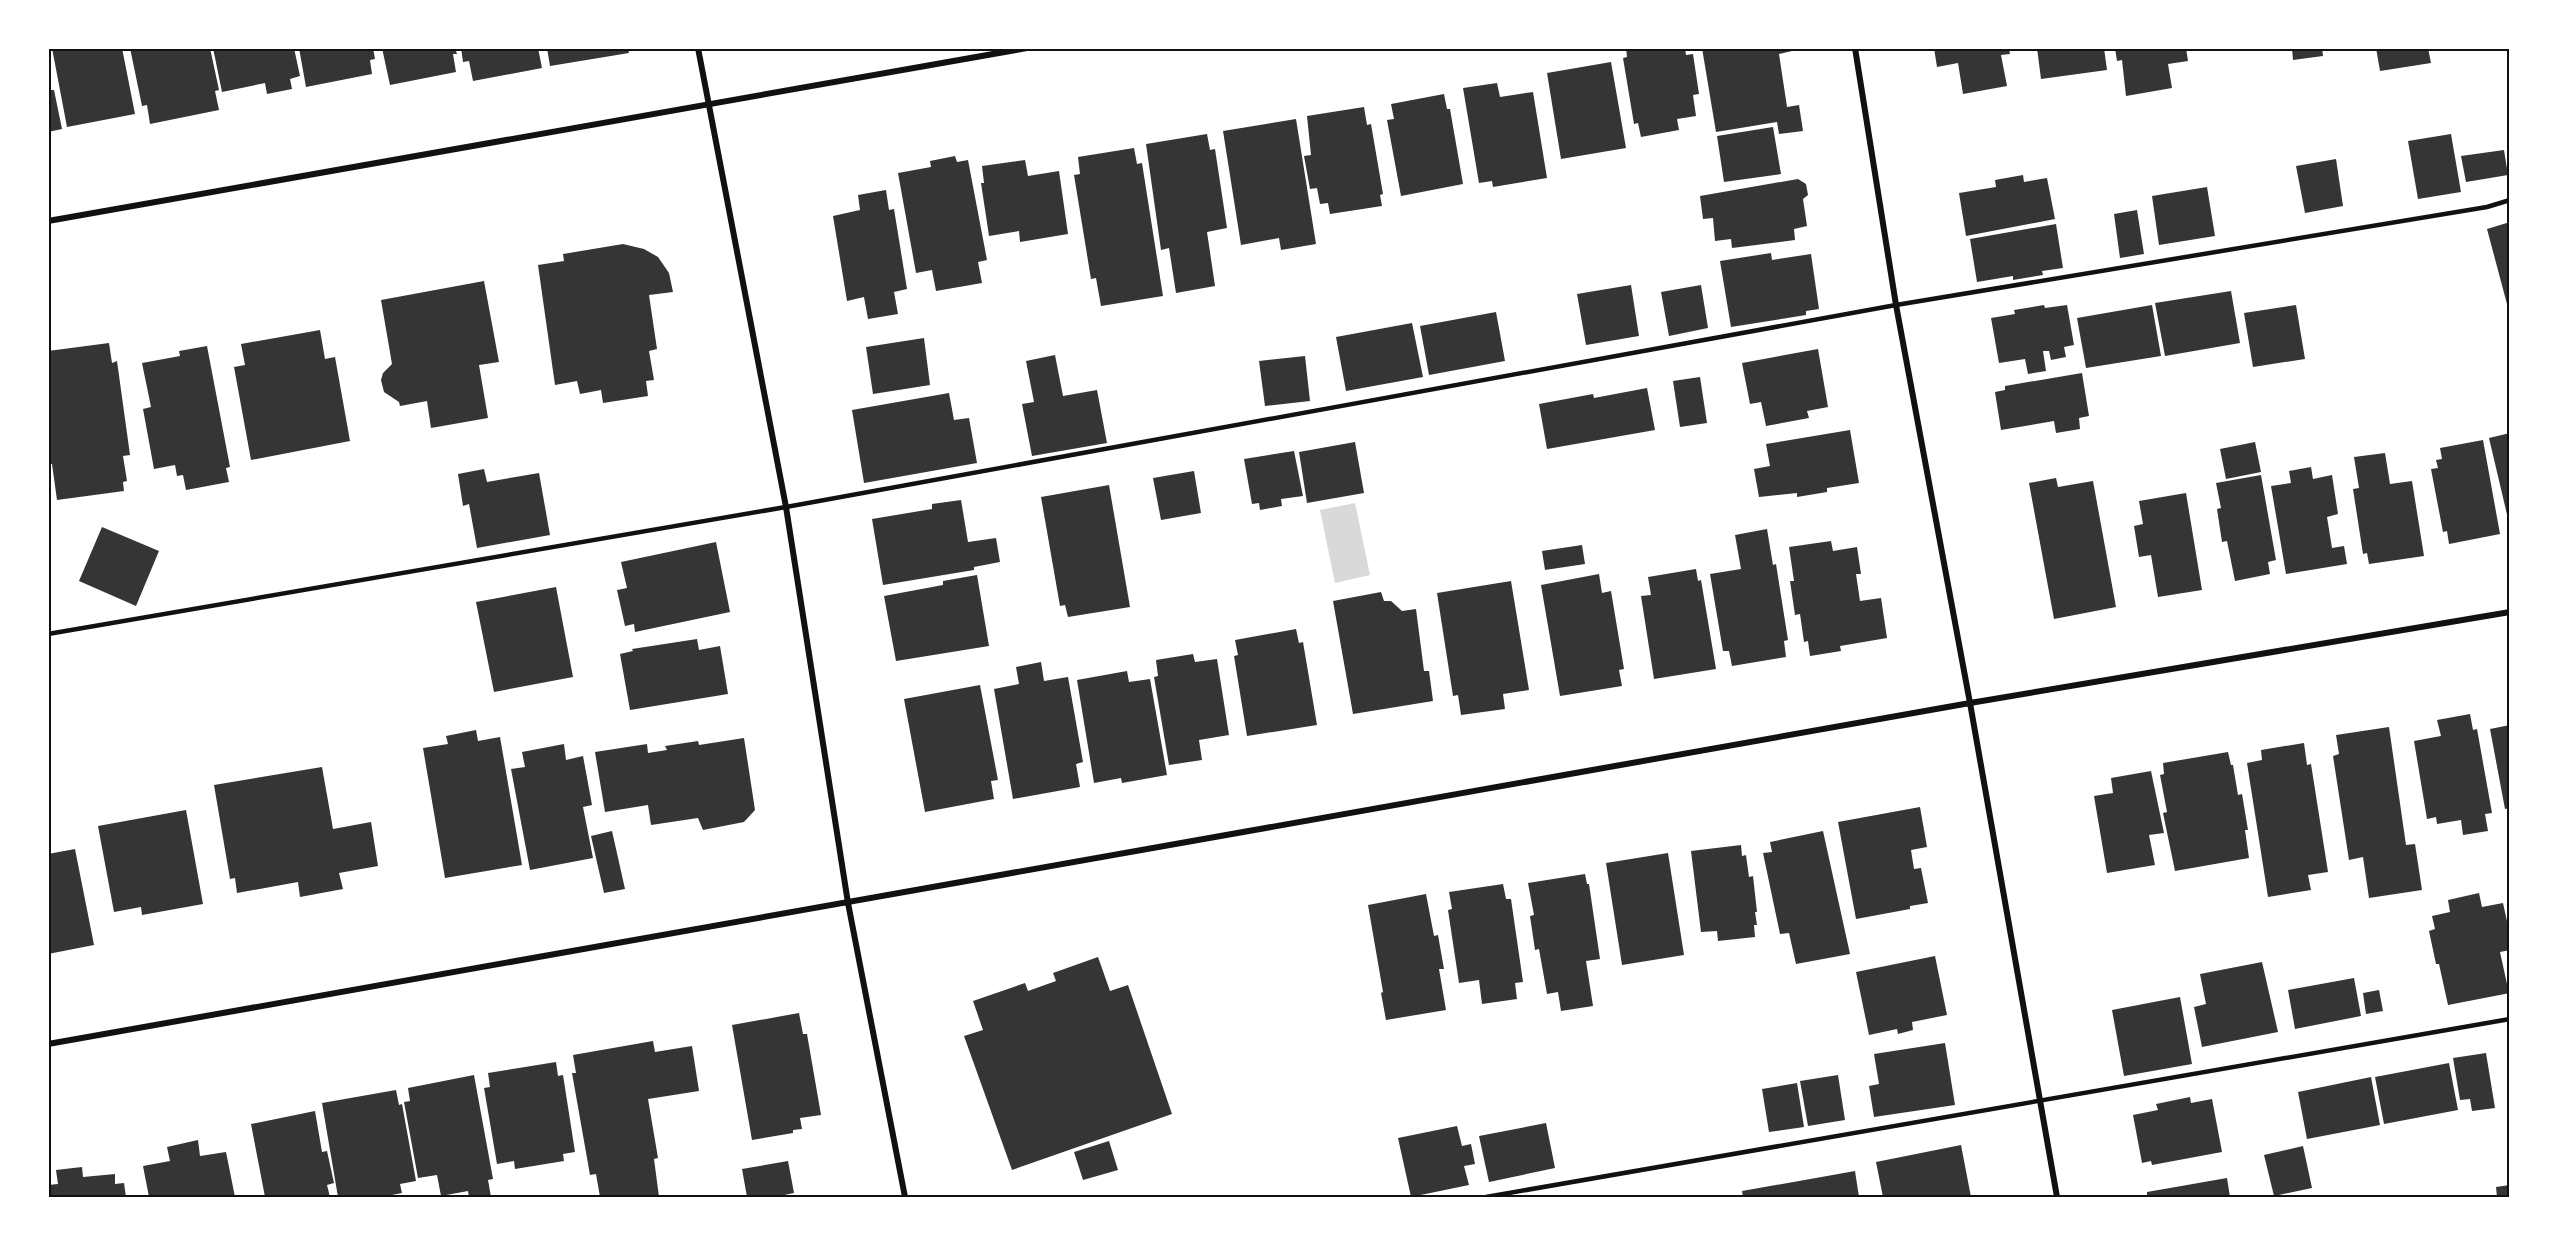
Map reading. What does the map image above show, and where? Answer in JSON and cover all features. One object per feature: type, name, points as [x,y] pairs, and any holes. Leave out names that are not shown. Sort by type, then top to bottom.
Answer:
[{"type":"street","points":[[699,48],[786,507],[848,903],[904,1197]]},
{"type":"street","points":[[48,221],[1027,48]]},
{"type":"street","points":[[1855,48],[1896,305],[2042,1101],[2057,1197]]},
{"type":"street","points":[[48,1044],[1970,703],[2510,612]]},
{"type":"lane","points":[[48,634],[786,507],[1896,305],[2487,207],[2510,201]]},
{"type":"lane","points":[[1486,1197],[2510,1018]]},
{"type":"shaded area","points":[[1355,503],[1370,575],[1335,583],[1320,510]]},
{"type":"building","points":[[52,48],[122,48],[135,114],[67,127]]},
{"type":"building","points":[[130,48],[210,48],[219,90],[215,91],[219,110],[150,124],[147,105],[142,106]]},
{"type":"building","points":[[213,48],[294,48],[300,76],[290,79],[292,89],[267,94],[265,83],[222,92]]},
{"type":"building","points":[[299,48],[373,48],[375,59],[370,60],[372,74],[306,87]]},
{"type":"building","points":[[382,48],[455,48],[457,54],[453,54],[456,72],[390,85]]},
{"type":"building","points":[[461,48],[538,48],[542,68],[473,81],[469,61],[463,62]]},
{"type":"building","points":[[547,48],[628,48],[629,53],[550,66]]},
{"type":"building","points":[[1626,48],[1685,48],[1686,55],[1693,54],[1699,94],[1693,95],[1696,116],[1677,119],[1679,130],[1641,137],[1638,123],[1634,124],[1623,58],[1627,57]]},
{"type":"building","points":[[1702,48],[1791,48],[1792,51],[1779,54],[1787,107],[1799,105],[1803,131],[1779,134],[1777,122],[1716,132]]},
{"type":"building","points":[[1934,48],[2009,48],[2010,54],[2001,55],[2007,86],[1963,94],[1958,63],[1937,67]]},
{"type":"building","points":[[2037,48],[2104,48],[2107,70],[2041,79]]},
{"type":"building","points":[[2115,48],[2186,48],[2188,61],[2168,64],[2172,88],[2126,96],[2122,60],[2117,61]]},
{"type":"building","points":[[2292,48],[2322,48],[2323,56],[2293,60]]},
{"type":"building","points":[[2376,48],[2428,48],[2431,63],[2380,71]]},
{"type":"building","points":[[1611,62],[1626,148],[1561,159],[1547,73]]},
{"type":"building","points":[[48,81],[51,90],[54,90],[62,129],[48,132]]},
{"type":"building","points":[[1497,83],[1500,97],[1533,92],[1547,178],[1493,187],[1492,181],[1479,183],[1463,88]]},
{"type":"building","points":[[1444,94],[1447,109],[1450,109],[1463,184],[1401,196],[1387,120],[1394,119],[1391,104]]},
{"type":"building","points":[[1364,107],[1367,125],[1371,124],[1383,194],[1380,195],[1382,206],[1330,214],[1328,203],[1320,204],[1317,188],[1310,189],[1304,156],[1311,155],[1307,116]]},
{"type":"building","points":[[1296,119],[1316,244],[1281,250],[1279,238],[1241,245],[1223,131]]},
{"type":"building","points":[[1773,127],[1781,174],[1724,182],[1717,136]]},
{"type":"building","points":[[1207,134],[1210,150],[1215,149],[1227,228],[1207,232],[1215,286],[1176,293],[1169,248],[1161,250],[1146,144]]},
{"type":"building","points":[[2451,134],[2461,192],[2418,199],[2408,141]]},
{"type":"building","points":[[1134,148],[1137,164],[1142,163],[1163,296],[1101,306],[1096,278],[1091,279],[1074,175],[1080,174],[1078,157]]},
{"type":"building","points":[[2504,150],[2508,175],[2466,182],[2461,156]]},
{"type":"building","points":[[955,156],[957,162],[968,160],[987,260],[978,262],[982,283],[936,291],[932,270],[916,273],[898,173],[931,167],[930,161]]},
{"type":"building","points":[[2336,159],[2343,206],[2305,213],[2296,166]]},
{"type":"building","points":[[1025,160],[1028,176],[1059,171],[1068,234],[1020,242],[1019,231],[989,236],[981,183],[984,183],[982,166]]},
{"type":"building","points":[[2023,175],[2024,182],[2047,178],[2055,219],[1966,236],[1959,193],[1996,187],[1995,180]]},
{"type":"building","points":[[1798,179],[1806,184],[1808,195],[1803,199],[1807,226],[1794,229],[1795,240],[1732,248],[1731,239],[1715,241],[1713,218],[1703,219],[1700,196]]},
{"type":"building","points":[[2207,187],[2215,236],[2159,245],[2152,196]]},
{"type":"building","points":[[886,190],[889,210],[894,209],[907,289],[894,292],[898,314],[868,319],[864,297],[847,301],[833,216],[860,210],[858,195]]},
{"type":"building","points":[[2137,210],[2144,254],[2120,258],[2114,214]]},
{"type":"building","points":[[2510,222],[2510,303],[2507,304],[2487,229]]},
{"type":"building","points":[[2056,224],[2063,268],[2042,271],[2043,275],[2013,280],[2013,276],[1977,282],[1970,239]]},
{"type":"building","points":[[623,244],[644,249],[658,257],[669,273],[673,292],[649,295],[657,349],[649,351],[654,380],[646,381],[648,396],[603,403],[601,390],[580,394],[577,381],[555,385],[538,265],[564,261],[563,254]]},
{"type":"building","points":[[1771,253],[1772,260],[1811,254],[1819,309],[1806,311],[1806,315],[1731,327],[1720,261]]},
{"type":"building","points":[[484,281],[499,362],[479,365],[488,418],[431,428],[427,401],[400,406],[399,402],[384,392],[381,380],[383,373],[392,364],[381,300]]},
{"type":"building","points":[[1631,285],[1639,336],[1586,345],[1577,294]]},
{"type":"building","points":[[1701,285],[1708,328],[1669,336],[1661,292]]},
{"type":"building","points":[[2231,291],[2240,343],[2165,356],[2155,303]]},
{"type":"building","points":[[2044,305],[2045,308],[2067,305],[2074,345],[2064,347],[2066,357],[2051,360],[2049,351],[2043,351],[2046,371],[2028,374],[2025,359],[1999,363],[1991,318],[2015,314],[2014,310]]},
{"type":"building","points":[[2152,305],[2161,356],[2086,368],[2077,318]]},
{"type":"building","points":[[2296,305],[2305,359],[2253,367],[2244,313]]},
{"type":"building","points":[[1496,312],[1505,361],[1429,375],[1420,326]]},
{"type":"building","points":[[1412,323],[1423,377],[1346,391],[1336,337]]},
{"type":"building","points":[[320,330],[325,359],[335,357],[350,441],[251,460],[234,367],[245,365],[241,344]]},
{"type":"building","points":[[924,338],[930,385],[873,394],[866,347]]},
{"type":"building","points":[[109,343],[112,363],[117,361],[130,455],[123,456],[127,481],[123,482],[124,491],[57,500],[52,464],[48,464],[48,351]]},
{"type":"building","points":[[207,346],[230,467],[226,468],[229,482],[186,490],[183,475],[177,476],[175,465],[154,469],[143,409],[151,407],[142,363],[180,356],[179,351]]},
{"type":"building","points":[[1818,349],[1828,407],[1807,411],[1809,418],[1766,426],[1761,402],[1750,404],[1742,363]]},
{"type":"building","points":[[1055,355],[1063,396],[1097,390],[1107,443],[1032,456],[1022,404],[1034,402],[1026,361]]},
{"type":"building","points":[[1305,356],[1310,401],[1265,406],[1259,361]]},
{"type":"building","points":[[2082,373],[2089,416],[2079,418],[2080,429],[2056,433],[2054,421],[2001,430],[1995,392],[2005,390],[2005,386]]},
{"type":"building","points":[[1700,377],[1707,423],[1680,427],[1673,381]]},
{"type":"building","points":[[1647,388],[1655,430],[1547,449],[1539,404],[1593,394],[1594,398]]},
{"type":"building","points":[[949,393],[954,420],[969,418],[977,463],[864,483],[852,410]]},
{"type":"building","points":[[1850,430],[1859,483],[1827,488],[1827,492],[1797,497],[1797,493],[1759,497],[1754,469],[1770,466],[1766,444]]},
{"type":"building","points":[[2510,433],[2510,523],[2509,523],[2489,438]]},
{"type":"building","points":[[2483,440],[2500,534],[2449,544],[2447,531],[2443,532],[2431,469],[2438,468],[2436,460],[2442,459],[2440,448]]},
{"type":"building","points":[[1355,442],[1364,493],[1307,503],[1299,452]]},
{"type":"building","points":[[2255,442],[2261,472],[2226,479],[2220,449]]},
{"type":"building","points":[[1294,451],[1303,496],[1281,499],[1282,506],[1260,510],[1259,503],[1252,504],[1244,459]]},
{"type":"building","points":[[2385,453],[2390,484],[2412,481],[2424,556],[2369,564],[2367,553],[2363,554],[2353,489],[2359,488],[2354,457]]},
{"type":"building","points":[[2311,467],[2313,479],[2332,475],[2338,514],[2327,517],[2332,548],[2344,546],[2347,564],[2286,574],[2271,486],[2291,483],[2289,471]]},
{"type":"building","points":[[484,469],[487,482],[539,473],[550,535],[477,548],[469,504],[463,506],[458,474]]},
{"type":"building","points":[[1194,471],[1201,513],[1161,520],[1153,478]]},
{"type":"building","points":[[2261,475],[2276,560],[2268,562],[2270,574],[2235,581],[2227,541],[2222,542],[2217,509],[2221,508],[2216,483]]},
{"type":"building","points":[[2056,478],[2058,487],[2093,481],[2116,607],[2054,619],[2029,483]]},
{"type":"building","points":[[1109,485],[1130,607],[1068,617],[1065,605],[1060,606],[1041,497]]},
{"type":"building","points":[[2186,493],[2202,590],[2158,597],[2151,555],[2139,557],[2134,526],[2143,524],[2139,501]]},
{"type":"building","points":[[961,500],[968,542],[996,538],[1000,562],[974,567],[974,570],[883,585],[872,519],[932,509],[932,504]]},
{"type":"building","points":[[102,527],[159,551],[136,606],[79,581]]},
{"type":"building","points":[[1767,529],[1773,565],[1776,564],[1788,640],[1784,641],[1786,657],[1732,666],[1729,651],[1723,651],[1710,574],[1741,569],[1735,535]]},
{"type":"building","points":[[1831,541],[1833,551],[1857,547],[1861,574],[1856,574],[1860,601],[1881,598],[1887,638],[1840,646],[1841,651],[1810,656],[1808,641],[1804,642],[1800,614],[1795,615],[1790,581],[1794,581],[1789,547]]},
{"type":"building","points":[[716,542],[730,612],[635,632],[634,624],[625,626],[617,590],[627,588],[621,562]]},
{"type":"building","points":[[1582,545],[1585,564],[1545,570],[1542,551]]},
{"type":"building","points":[[1696,569],[1698,581],[1701,580],[1716,669],[1654,679],[1641,596],[1651,595],[1648,577]]},
{"type":"building","points":[[1599,574],[1602,593],[1611,591],[1624,669],[1619,670],[1622,686],[1560,696],[1541,585]]},
{"type":"building","points":[[977,575],[989,646],[896,661],[884,596],[943,585],[943,581]]},
{"type":"building","points":[[1511,581],[1529,690],[1503,694],[1505,709],[1461,715],[1458,695],[1453,696],[1437,593]]},
{"type":"building","points":[[556,587],[573,677],[494,692],[476,602]]},
{"type":"building","points":[[1381,592],[1384,601],[1391,601],[1402,611],[1416,609],[1424,671],[1429,671],[1433,701],[1353,714],[1333,601]]},
{"type":"building","points":[[1296,629],[1299,643],[1303,642],[1317,725],[1247,736],[1234,656],[1238,655],[1235,640]]},
{"type":"building","points":[[697,639],[699,650],[720,646],[728,694],[630,710],[620,654],[633,651],[632,649]]},
{"type":"building","points":[[1193,654],[1195,662],[1217,659],[1229,735],[1199,740],[1202,760],[1169,765],[1154,677],[1158,676],[1156,660]]},
{"type":"building","points":[[1041,662],[1044,681],[1068,677],[1083,762],[1076,764],[1080,787],[1013,799],[994,689],[1019,684],[1016,667]]},
{"type":"building","points":[[1127,671],[1129,682],[1150,679],[1167,775],[1122,783],[1121,778],[1094,783],[1077,680]]},
{"type":"building","points":[[980,685],[998,780],[991,781],[994,799],[925,812],[904,699]]},
{"type":"building","points":[[2470,714],[2473,730],[2477,729],[2492,813],[2485,814],[2488,831],[2463,835],[2461,820],[2437,824],[2436,817],[2427,819],[2414,741],[2441,736],[2437,720]]},
{"type":"building","points":[[2510,725],[2510,808],[2505,809],[2490,729]]},
{"type":"building","points":[[2389,727],[2406,845],[2415,844],[2422,890],[2369,898],[2363,857],[2349,860],[2333,756],[2339,754],[2336,735]]},
{"type":"building","points":[[476,730],[478,741],[500,737],[522,865],[445,878],[423,748],[448,744],[446,736]]},
{"type":"building","points":[[744,738],[755,810],[744,822],[703,830],[698,818],[651,825],[648,805],[605,812],[595,752],[647,744],[648,753],[667,750],[665,746],[698,741],[699,745]]},
{"type":"building","points":[[2304,743],[2307,765],[2311,764],[2328,872],[2308,875],[2311,890],[2268,897],[2247,763],[2262,760],[2261,750]]},
{"type":"building","points":[[564,744],[566,760],[583,756],[592,805],[583,807],[593,858],[530,870],[511,769],[525,767],[522,752]]},
{"type":"building","points":[[2228,752],[2231,765],[2233,765],[2238,795],[2242,794],[2248,830],[2245,830],[2249,858],[2175,871],[2163,813],[2167,812],[2160,775],[2164,774],[2163,763]]},
{"type":"building","points":[[322,767],[333,829],[371,822],[378,866],[339,873],[343,889],[300,897],[298,882],[237,893],[235,878],[230,879],[214,785]]},
{"type":"building","points":[[2151,771],[2164,833],[2149,835],[2155,865],[2107,873],[2094,796],[2113,793],[2111,778]]},
{"type":"building","points":[[1920,807],[1927,847],[1911,850],[1914,869],[1921,868],[1928,903],[1910,906],[1910,909],[1856,919],[1838,822]]},
{"type":"building","points":[[186,810],[203,904],[142,915],[141,907],[114,912],[98,826]]},
{"type":"building","points":[[612,831],[625,889],[604,893],[591,836]]},
{"type":"building","points":[[1823,831],[1850,954],[1796,964],[1789,933],[1780,934],[1763,853],[1772,852],[1770,842]]},
{"type":"building","points":[[1741,845],[1742,856],[1746,855],[1749,877],[1753,876],[1757,912],[1755,912],[1757,925],[1754,925],[1755,937],[1718,941],[1717,931],[1701,932],[1691,851]]},
{"type":"building","points":[[75,849],[94,945],[48,954],[48,854]]},
{"type":"building","points":[[1668,853],[1684,955],[1622,965],[1606,863]]},
{"type":"building","points":[[1585,874],[1587,884],[1589,884],[1600,959],[1586,961],[1593,1006],[1561,1011],[1558,992],[1547,994],[1539,949],[1535,950],[1530,916],[1534,915],[1528,883]]},
{"type":"building","points":[[1503,884],[1506,899],[1511,899],[1523,982],[1515,983],[1517,999],[1482,1004],[1479,980],[1459,983],[1448,910],[1452,909],[1449,892]]},
{"type":"building","points":[[2479,893],[2482,907],[2503,903],[2510,935],[2510,950],[2500,952],[2507,984],[2510,983],[2510,993],[2448,1005],[2429,931],[2435,929],[2432,916],[2450,912],[2448,900]]},
{"type":"building","points":[[1426,894],[1434,936],[1438,935],[1444,969],[1439,969],[1446,1010],[1386,1020],[1368,905]]},
{"type":"building","points":[[1935,956],[1947,1015],[1912,1022],[1913,1030],[1898,1034],[1897,1029],[1869,1035],[1856,972]]},
{"type":"building","points":[[1098,957],[1110,991],[1128,985],[1172,1114],[1012,1170],[964,1036],[983,1030],[973,1001],[1025,983],[1028,991],[1056,981],[1053,973]]},
{"type":"building","points":[[2262,962],[2278,1032],[2202,1047],[2194,1007],[2206,1004],[2200,974]]},
{"type":"building","points":[[2354,978],[2361,1016],[2295,1029],[2288,990]]},
{"type":"building","points":[[2379,990],[2383,1011],[2366,1014],[2363,993]]},
{"type":"building","points":[[2180,997],[2192,1064],[2124,1076],[2112,1010]]},
{"type":"building","points":[[799,1013],[803,1034],[807,1034],[821,1115],[800,1118],[802,1129],[793,1130],[793,1133],[752,1140],[732,1025]]},
{"type":"building","points":[[653,1041],[655,1052],[692,1046],[699,1091],[648,1099],[658,1158],[654,1159],[659,1197],[600,1197],[596,1174],[590,1175],[572,1073],[576,1073],[573,1055]]},
{"type":"building","points":[[1945,1043],[1955,1105],[1874,1117],[1869,1086],[1879,1084],[1874,1054]]},
{"type":"building","points":[[2486,1053],[2495,1108],[2472,1111],[2470,1099],[2460,1100],[2453,1058]]},
{"type":"building","points":[[556,1062],[558,1076],[563,1075],[575,1152],[563,1154],[564,1161],[515,1169],[514,1161],[497,1164],[484,1088],[490,1087],[488,1073]]},
{"type":"building","points":[[2449,1063],[2458,1110],[2384,1124],[2375,1077]]},
{"type":"building","points":[[474,1075],[493,1179],[488,1180],[491,1197],[469,1197],[468,1191],[441,1196],[437,1175],[418,1178],[404,1102],[410,1101],[408,1088]]},
{"type":"building","points":[[1838,1075],[1845,1120],[1808,1126],[1800,1081]]},
{"type":"building","points":[[2371,1077],[2380,1125],[2307,1139],[2298,1092]]},
{"type":"building","points":[[1797,1083],[1804,1127],[1769,1132],[1762,1089]]},
{"type":"building","points":[[396,1090],[399,1105],[402,1104],[416,1181],[400,1184],[402,1193],[382,1197],[338,1197],[322,1103]]},
{"type":"building","points":[[2190,1097],[2191,1103],[2212,1099],[2222,1152],[2152,1165],[2151,1161],[2142,1163],[2133,1115],[2158,1110],[2156,1104]]},
{"type":"building","points":[[315,1111],[322,1152],[327,1151],[334,1183],[327,1185],[330,1197],[265,1197],[251,1124]]},
{"type":"building","points":[[1546,1123],[1555,1168],[1489,1182],[1479,1136]]},
{"type":"building","points":[[1457,1126],[1462,1146],[1471,1144],[1475,1164],[1464,1166],[1469,1185],[1411,1197],[1398,1138]]},
{"type":"building","points":[[198,1140],[200,1156],[226,1152],[235,1197],[149,1197],[143,1166],[170,1161],[167,1147]]},
{"type":"building","points":[[1109,1141],[1118,1170],[1083,1180],[1074,1152]]},
{"type":"building","points":[[1961,1145],[1971,1197],[1883,1197],[1876,1162]]},
{"type":"building","points":[[2303,1146],[2312,1188],[2274,1196],[2264,1155]]},
{"type":"building","points":[[788,1161],[794,1193],[775,1197],[747,1197],[742,1169]]},
{"type":"building","points":[[82,1167],[83,1177],[115,1174],[115,1184],[124,1183],[126,1197],[48,1197],[48,1185],[58,1184],[56,1170]]},
{"type":"building","points":[[1855,1171],[1859,1197],[1743,1197],[1742,1191]]},
{"type":"building","points":[[2227,1178],[2230,1197],[2147,1197],[2147,1192]]},
{"type":"building","points":[[2510,1185],[2510,1197],[2497,1197],[2496,1187]]}]
